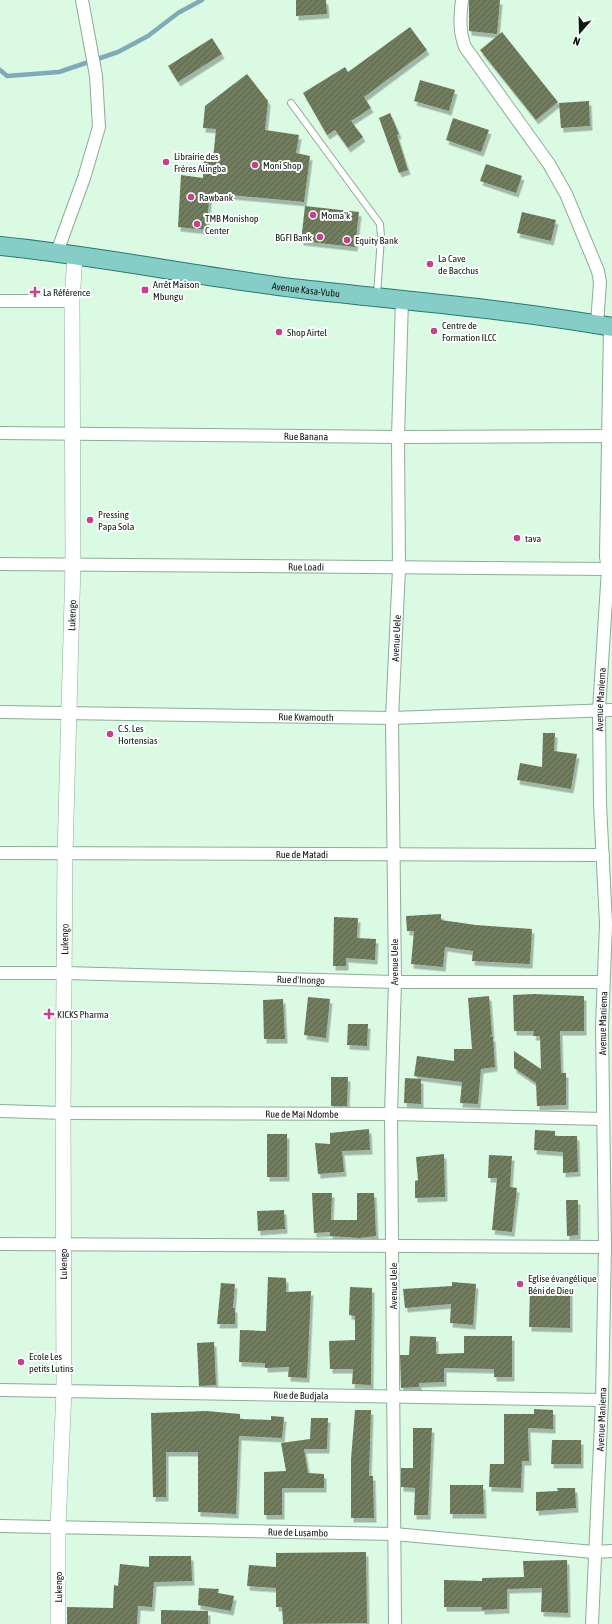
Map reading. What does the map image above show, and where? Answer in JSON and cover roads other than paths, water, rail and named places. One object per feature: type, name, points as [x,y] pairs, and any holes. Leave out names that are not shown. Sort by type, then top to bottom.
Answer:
[{"type":"main road","name":"Avenue Kasa-Vubu","points":[[0,246],[56,252],[300,289],[402,299],[607,326]]},
{"type":"street","points":[[56,252],[84,178],[99,127],[96,76],[82,0]]},
{"type":"street","name":"Avenue Maniema","points":[[462,0],[460,21],[461,36],[465,47],[558,179],[593,258],[600,282],[607,326],[610,436],[606,557],[610,569],[599,710],[606,804],[603,855],[609,924],[603,982],[607,1027],[603,1119],[609,1183],[605,1247],[607,1378],[602,1400],[594,1552],[592,1624]]},
{"type":"street","name":"Lukengo","points":[[58,1624],[58,1526],[64,1391],[63,1113],[65,854],[73,564],[72,301],[74,255]]},
{"type":"street","name":"Avenue Uele","points":[[394,1624],[393,1245],[391,1114],[395,982],[392,718],[399,569],[398,437],[402,299]]},
{"type":"street","points":[[0,301],[72,301]]},
{"type":"street","name":"Rue Banana","points":[[0,433],[398,437],[610,436]]},
{"type":"street","name":"Rue Loadi","points":[[0,564],[399,569],[610,569]]},
{"type":"street","name":"Rue Kwamouth","points":[[0,712],[392,718],[612,710]]},
{"type":"street","name":"Rue de Matadi","points":[[0,853],[603,855]]},
{"type":"street","name":"Rue d'Inongo","points":[[0,973],[65,973],[395,982],[603,982]]},
{"type":"street","name":"Rue de Mai Ndombe","points":[[0,1111],[63,1113],[391,1114],[603,1119]]},
{"type":"street","points":[[0,1244],[63,1243],[605,1247]]},
{"type":"street","name":"Rue de Budjala","points":[[0,1390],[602,1400]]},
{"type":"street","name":"Rue de Lusambo","points":[[0,1526],[394,1534],[594,1552],[612,1551]]},
{"type":"lane","points":[[291,103],[380,224],[381,237],[377,297]]},
{"type":"waterway","points":[[0,70],[7,76],[59,72],[118,52],[148,36],[178,13],[202,0]]},
{"type":"place","name":"Librairie des Fréres Alingba","points":[[166,162]]},
{"type":"place","name":"Moni Shop","points":[[255,165]]},
{"type":"place","name":"Rawbank","points":[[191,197]]},
{"type":"place","name":"Moma'k","points":[[313,215]]},
{"type":"place","name":"TMB Monishop Center","points":[[197,224]]},
{"type":"place","name":"BGFI Bank","points":[[320,237]]},
{"type":"place","name":"Equity Bank","points":[[347,240]]},
{"type":"place","name":"La Cave de Bacchus","points":[[430,264]]},
{"type":"place","name":"Arrêt Maison Mbungu","points":[[145,290]]},
{"type":"place","name":"La Référence","points":[[35,292]]},
{"type":"place","name":"Centre de Formation ILCC","points":[[434,331]]},
{"type":"place","name":"Shop Airtel","points":[[279,332]]},
{"type":"place","name":"Pressing Papa Sola","points":[[90,520]]},
{"type":"place","name":"tava","points":[[517,538]]},
{"type":"place","name":"C.S. Les Hortensias","points":[[110,734]]},
{"type":"place","name":"KICKS Pharma","points":[[49,1014]]},
{"type":"place","name":"Eglise évangélique Béni de Dieu","points":[[520,1284]]},
{"type":"place","name":"Ecole Les petits Lutins","points":[[21,1362]]}]
